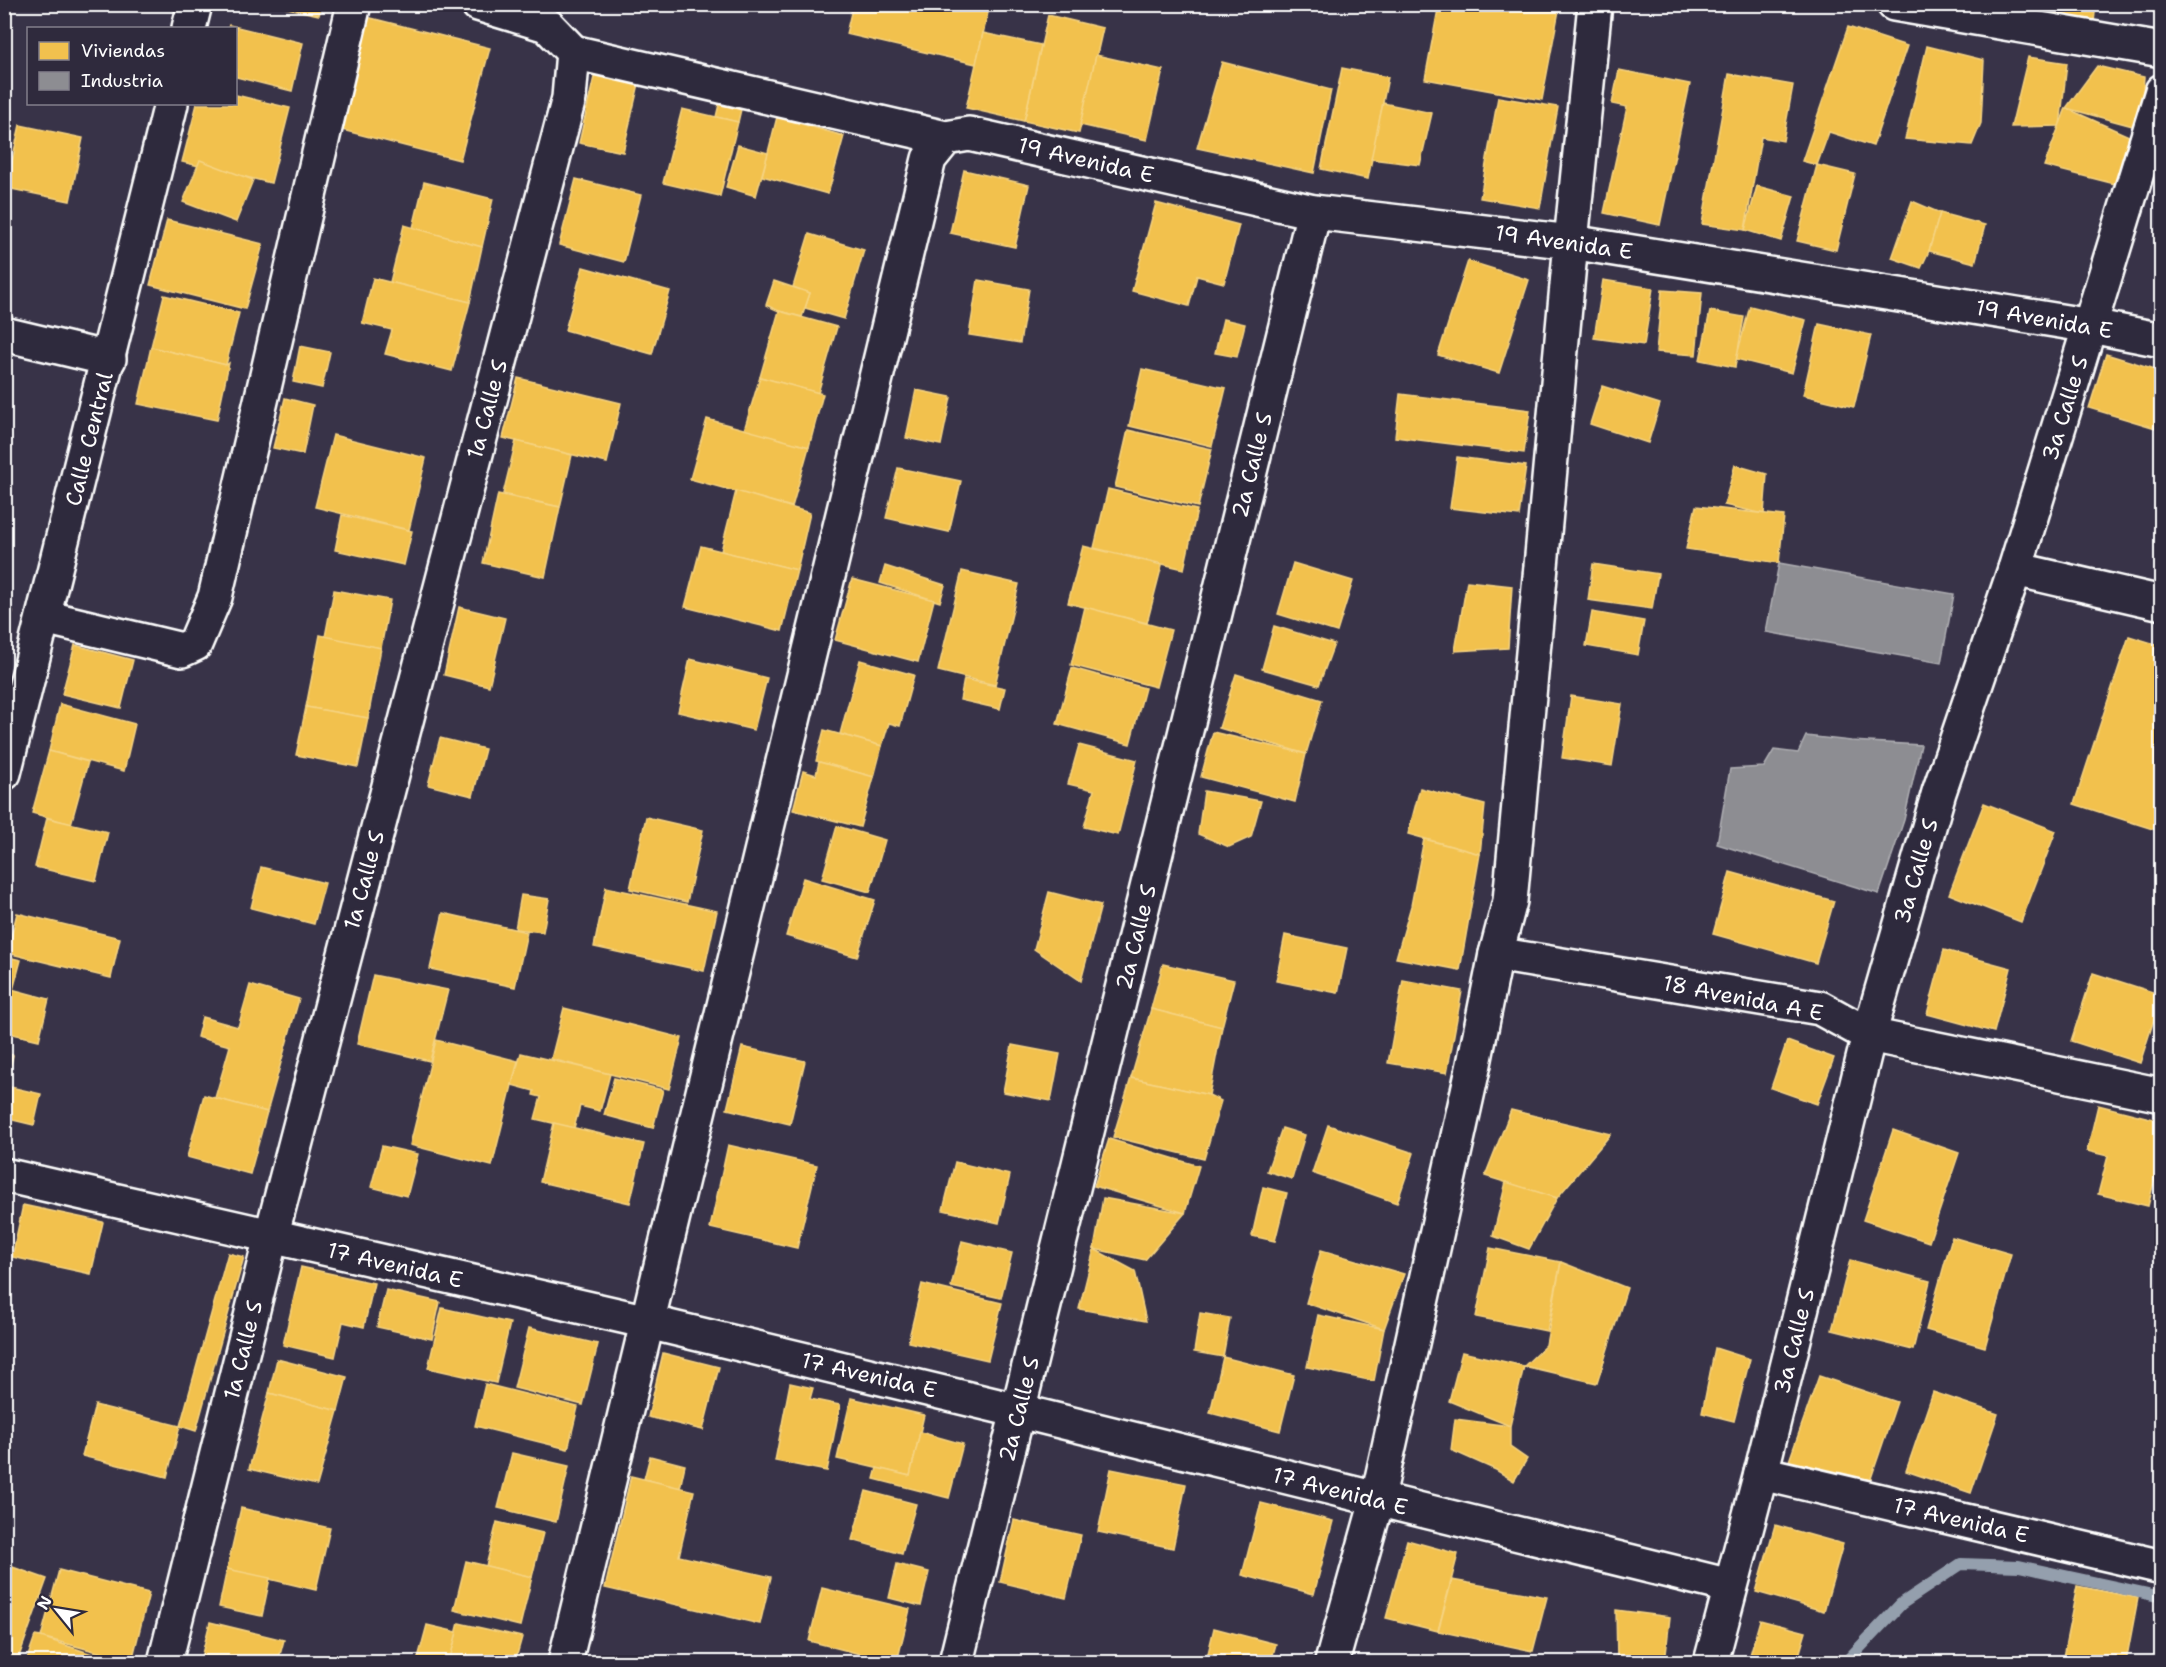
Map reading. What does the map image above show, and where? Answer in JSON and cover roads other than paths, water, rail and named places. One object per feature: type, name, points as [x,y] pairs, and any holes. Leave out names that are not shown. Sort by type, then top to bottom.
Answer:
[{"type":"street","points":[[189,27],[195,4]]},
{"type":"street","points":[[44,617],[182,650],[195,644],[215,597],[354,4]]},
{"type":"street","points":[[478,4],[547,25],[573,52]]},
{"type":"street","points":[[1332,1662],[1377,1501],[1474,1064],[1496,954],[1510,901],[1595,4]]},
{"type":"street","points":[[1894,4],[2162,50]]},
{"type":"street","name":"1a Calle S","points":[[165,1662],[271,1237],[569,98],[573,52]]},
{"type":"street","name":"19 Avenida E","points":[[573,52],[1314,212],[1571,242],[2091,326],[2162,340]]},
{"type":"street","name":"3a Calle S","points":[[1711,1662],[1761,1473],[1869,1035],[1939,792],[2014,569],[2162,91]]},
{"type":"street","name":"Calle Central","points":[[4,773],[171,105]]},
{"type":"street","points":[[565,1662],[929,159],[957,136]]},
{"type":"street","name":"2a Calle S","points":[[957,1662],[1314,212]]},
{"type":"street","points":[[4,334],[109,359]]},
{"type":"street","points":[[2014,569],[2162,603]]},
{"type":"street","name":"18 Avenida A E","points":[[1496,954],[1820,1008],[1869,1035],[2162,1095]]},
{"type":"street","name":"17 Avenida E","points":[[4,1175],[648,1322],[1730,1586]]},
{"type":"street","name":"17 Avenida E","points":[[1761,1473],[2162,1567]]},
{"type":"waterway","points":[[1846,1662],[1901,1604],[1961,1564],[2019,1566],[2162,1597]]}]
